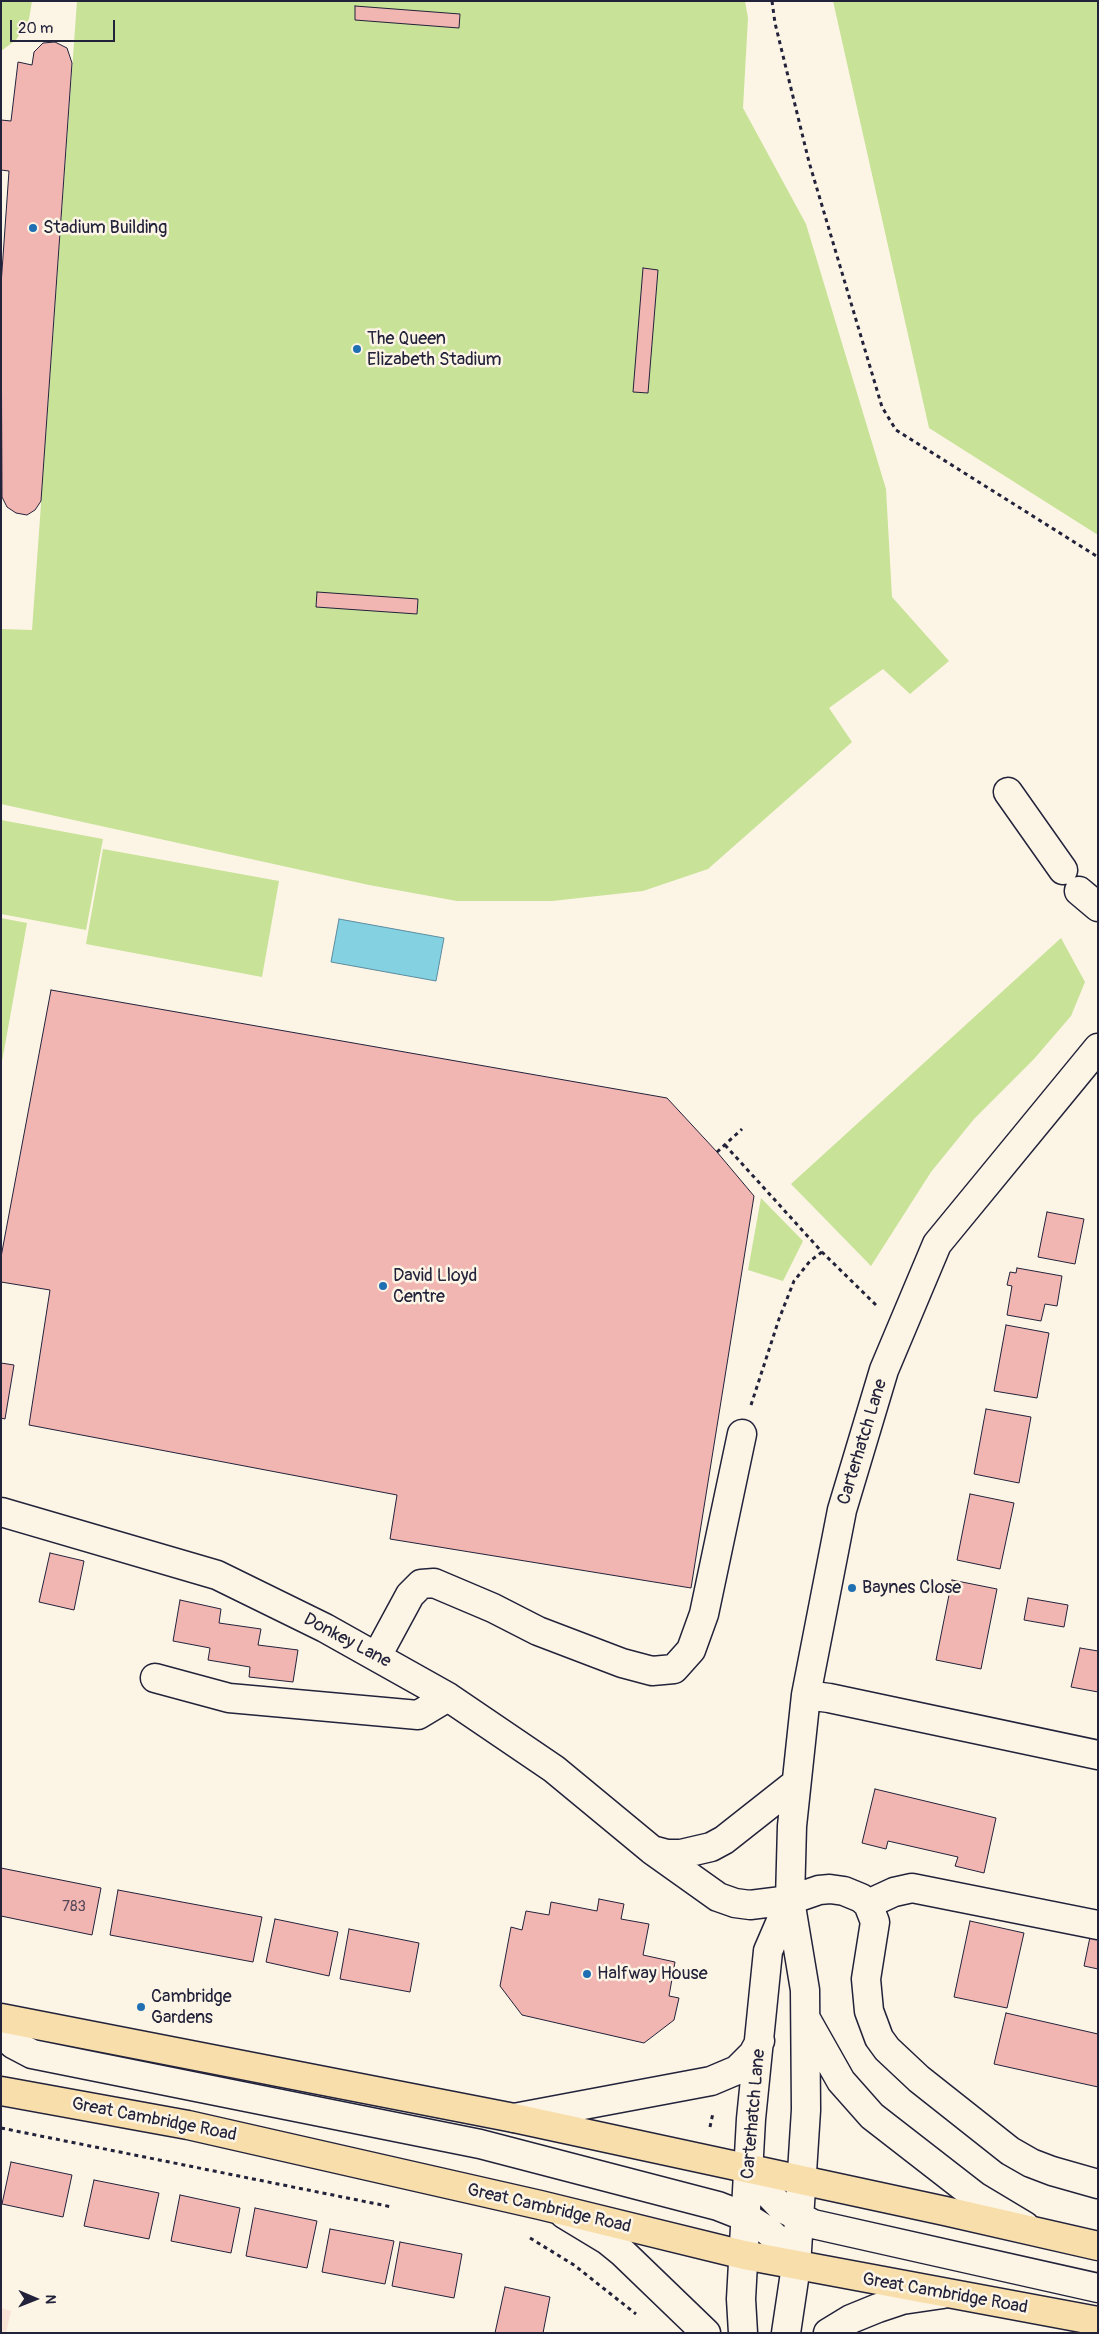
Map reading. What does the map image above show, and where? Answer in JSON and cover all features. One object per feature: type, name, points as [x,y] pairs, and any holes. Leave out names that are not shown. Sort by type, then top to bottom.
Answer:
[{"type":"highway","points":[[1,2018],[514,2118],[1033,2230],[1098,2246]]},
{"type":"highway","name":"Great Cambridge Road","points":[[1,2091],[188,2125],[540,2205],[796,2266],[1098,2321]]},
{"type":"street","points":[[1008,792],[1080,889]]},
{"type":"street","name":"Carterhatch Lane","points":[[786,2333],[796,2266],[805,2130],[805,1990],[790,1900],[795,1784],[806,1695],[842,1510],[884,1370],[937,1244],[1098,1048]]},
{"type":"street","points":[[377,1656],[410,1595],[421,1584],[434,1583],[476,1600],[538,1631],[622,1663],[652,1671],[674,1669],[690,1650],[704,1614],[742,1434]]},
{"type":"street","name":"Donkey Lane","points":[[1,1512],[217,1574],[377,1656],[448,1697],[554,1769],[652,1850],[718,1897],[735,1903],[750,1905],[790,1900]]},
{"type":"street","points":[[155,1678],[229,1698],[418,1715],[448,1697]]},
{"type":"street","points":[[806,1695],[829,1698],[1098,1755]]},
{"type":"street","points":[[652,1850],[667,1854],[681,1854],[710,1847],[736,1831],[795,1784]]},
{"type":"street","points":[[868,1904],[894,1892],[912,1888],[1098,1925]]},
{"type":"street","points":[[790,1900],[819,1890],[830,1890],[852,1894],[868,1904],[875,1922],[866,1979],[867,1997],[873,2025],[887,2049],[919,2079],[1010,2151],[1031,2163],[1052,2171],[1098,2184]]},
{"type":"street","name":"Carterhatch Lane","points":[[743,2333],[741,2299],[752,2119],[768,1951],[790,1900]]},
{"type":"street","points":[[805,2018],[841,2081],[872,2116],[974,2196],[1001,2214],[1033,2230]]},
{"type":"street","points":[[1,2031],[13,2044],[32,2054],[480,2144],[718,2206],[746,2217],[768,2230],[784,2246],[796,2266]]},
{"type":"street","points":[[514,2118],[711,2081],[737,2070],[753,2054],[760,2040]]},
{"type":"street","points":[[749,2169],[782,2208],[800,2218],[828,2229],[1098,2288]]},
{"type":"street","points":[[540,2205],[564,2214],[607,2240],[706,2333]]},
{"type":"street","points":[[828,2333],[851,2319],[902,2300],[939,2294],[952,2295]]},
{"type":"path","points":[[772,1],[775,23],[809,162],[882,407],[896,430],[1098,558]]},
{"type":"path","points":[[717,1152],[742,1129]]},
{"type":"path","points":[[724,1145],[822,1252],[901,1330]]},
{"type":"path","points":[[742,1434],[758,1379],[794,1281],[810,1261],[822,1252]]},
{"type":"path","points":[[1,2128],[357,2200]]},
{"type":"path","points":[[549,2248],[638,2315]]},
{"type":"shaded area","points":[[1,2308],[11,2311],[6,2333],[1,2333]]},
{"type":"green space","points":[[1,1],[32,1],[29,19],[16,40],[1,51]]},
{"type":"green space","name":"The Queen Elizabeth Stadium","points":[[77,1],[745,1],[748,18],[743,108],[806,224],[886,489],[892,597],[949,661],[910,694],[883,669],[829,708],[852,742],[708,869],[643,891],[552,901],[457,901],[369,885],[1,804],[1,629],[32,630]]},
{"type":"green space","points":[[833,1],[1098,1],[1098,535],[929,428]]},
{"type":"green space","points":[[1,820],[103,839],[86,930],[1,914]]},
{"type":"green space","points":[[103,849],[279,881],[262,977],[86,944]]},
{"type":"green space","points":[[1,918],[27,923],[1,1067]]},
{"type":"green space","points":[[1061,938],[1085,982],[1071,1016],[1034,1059],[974,1119],[931,1172],[871,1266],[791,1184]]},
{"type":"green space","points":[[761,1198],[803,1241],[783,1281],[748,1270]]},
{"type":"water","points":[[339,919],[444,938],[436,981],[331,962]]},
{"type":"building","points":[[355,6],[460,14],[459,28],[355,20]]},
{"type":"building","name":"Stadium Building","points":[[55,42],[67,48],[72,63],[41,501],[35,510],[27,515],[16,513],[7,507],[2,497],[1,285],[9,171],[1,170],[1,120],[11,121],[18,62],[32,65],[34,52],[43,43]]},
{"type":"building","points":[[643,268],[658,270],[648,393],[633,392]]},
{"type":"building","points":[[317,592],[418,599],[417,614],[316,607]]},
{"type":"building","name":"David Lloyd Centre","points":[[51,990],[667,1098],[717,1152],[754,1196],[691,1588],[390,1539],[397,1495],[29,1425],[50,1290],[1,1282],[1,1257]]},
{"type":"building","points":[[1047,1212],[1084,1219],[1075,1264],[1038,1257]]},
{"type":"building","points":[[1017,1268],[1062,1276],[1057,1306],[1045,1304],[1041,1321],[1007,1315],[1012,1286],[1007,1285],[1010,1272],[1016,1273]]},
{"type":"building","points":[[1006,1325],[1049,1333],[1037,1398],[994,1391]]},
{"type":"building","points":[[1,1363],[14,1365],[5,1419],[1,1418]]},
{"type":"building","points":[[986,1409],[1031,1417],[1019,1483],[974,1474]]},
{"type":"building","points":[[970,1494],[1014,1503],[1000,1569],[957,1560]]},
{"type":"building","points":[[50,1553],[84,1561],[74,1610],[39,1602]]},
{"type":"building","points":[[952,1580],[997,1589],[981,1669],[936,1660]]},
{"type":"building","points":[[1028,1598],[1068,1605],[1064,1627],[1024,1620]]},
{"type":"building","points":[[180,1600],[221,1609],[219,1623],[261,1629],[258,1645],[298,1650],[293,1682],[249,1677],[250,1667],[208,1660],[210,1648],[173,1641]]},
{"type":"building","points":[[1080,1648],[1098,1651],[1098,1692],[1071,1687]]},
{"type":"building","points":[[875,1789],[996,1818],[984,1873],[955,1866],[958,1857],[888,1841],[886,1849],[862,1843]]},
{"type":"building","points":[[1,1868],[101,1888],[92,1935],[1,1916]]},
{"type":"building","points":[[118,1890],[262,1917],[253,1962],[110,1935]]},
{"type":"building","name":"Halfway House","points":[[599,1899],[624,1904],[621,1919],[649,1924],[643,1955],[675,1962],[669,1996],[679,1998],[674,2020],[644,2043],[522,2015],[500,1986],[511,1927],[522,1930],[526,1911],[549,1915],[551,1902],[597,1911]]},
{"type":"building","points":[[275,1919],[338,1932],[329,1976],[266,1962]]},
{"type":"building","points":[[970,1921],[1024,1933],[1007,2008],[954,1997]]},
{"type":"building","points":[[349,1929],[419,1943],[410,1992],[340,1979]]},
{"type":"building","points":[[1090,1937],[1098,1938],[1098,1969],[1084,1966]]},
{"type":"building","points":[[1006,2013],[1098,2034],[1098,2087],[994,2064]]},
{"type":"building","points":[[11,2162],[72,2175],[63,2217],[2,2204]]},
{"type":"building","points":[[94,2180],[159,2193],[149,2239],[84,2226]]},
{"type":"building","points":[[180,2195],[240,2208],[231,2253],[171,2241]]},
{"type":"building","points":[[255,2208],[317,2221],[307,2268],[246,2256]]},
{"type":"building","points":[[330,2229],[394,2241],[385,2284],[322,2272]]},
{"type":"building","points":[[400,2242],[462,2254],[454,2298],[392,2286]]},
{"type":"building","points":[[505,2287],[550,2297],[543,2333],[495,2333]]},
{"type":"place","name":"Stadium Building","points":[[33,228]]},
{"type":"place","name":"The Queen Elizabeth Stadium","points":[[357,349]]},
{"type":"place","name":"David Lloyd Centre","points":[[383,1286]]},
{"type":"place","name":"Baynes Close","points":[[852,1588]]},
{"type":"place","name":"Halfway House","points":[[587,1974]]},
{"type":"place","name":"Cambridge Gardens","points":[[141,2007]]}]
